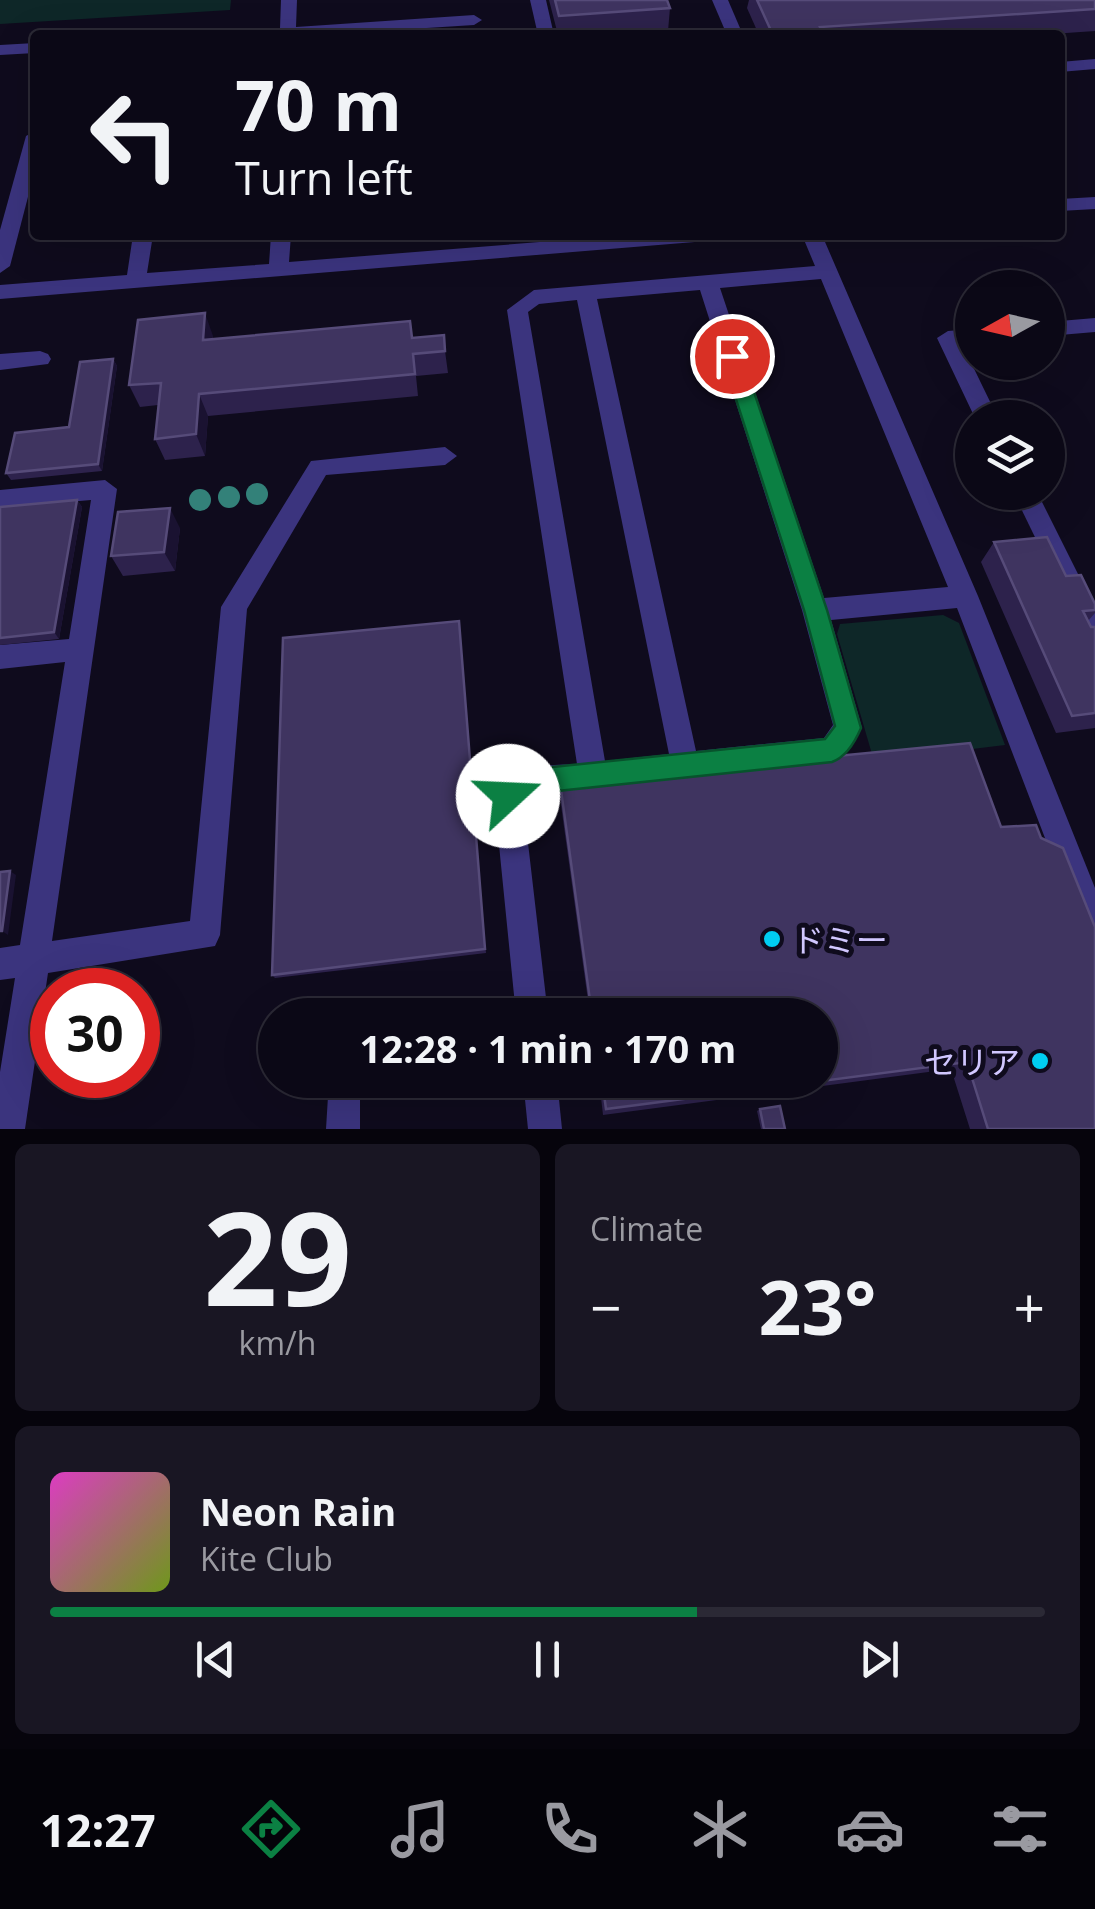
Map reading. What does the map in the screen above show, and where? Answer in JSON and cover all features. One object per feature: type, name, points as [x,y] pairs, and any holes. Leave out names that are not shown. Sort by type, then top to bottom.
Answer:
[{"type":"street","points":[[288,30],[289,0]]},
{"type":"street","points":[[423,0],[426,29]]},
{"type":"street","points":[[538,0],[545,30]]},
{"type":"street","points":[[720,0],[733,30]]},
{"type":"street","points":[[398,30],[474,20]]},
{"type":"street","points":[[0,50],[30,48]]},
{"type":"street","points":[[1065,67],[1095,64]]},
{"type":"street","points":[[0,266],[30,155]]},
{"type":"street","points":[[1065,205],[1095,202]]},
{"type":"street","points":[[136,282],[142,240]]},
{"type":"street","points":[[280,271],[281,240]]},
{"type":"street","points":[[448,240],[450,258]]},
{"type":"street","points":[[0,292],[651,240]]},
{"type":"street","points":[[814,240],[965,596],[1095,927]]},
{"type":"street","points":[[592,776],[518,310],[534,297],[828,272]]},
{"type":"street","points":[[530,998],[508,796],[523,782],[832,750],[848,728],[816,610],[708,283]]},
{"type":"street","points":[[586,293],[685,764]]},
{"type":"street","points":[[1065,328],[1095,325]]},
{"type":"street","points":[[0,362],[40,359]]},
{"type":"street","points":[[0,964],[204,935],[234,607],[319,467],[445,456]]},
{"type":"street","points":[[0,499],[105,489],[8,1129]]},
{"type":"street","points":[[1033,510],[1095,634]]},
{"type":"street","points":[[816,610],[965,596]]},
{"type":"street","points":[[0,657],[81,649]]},
{"type":"street","points":[[343,1129],[344,1098]]},
{"type":"street","points":[[542,1098],[545,1129]]},
{"type":"green space","points":[[0,0],[231,0],[230,10],[0,24]]},
{"type":"green space","points":[[943,615],[959,623],[1005,745],[874,761],[837,634],[840,624]]},
{"type":"building","points":[[555,0],[667,0],[670,8],[559,16]]},
{"type":"building","points":[[757,0],[1095,0],[1095,9],[820,27],[822,30],[771,30]]},
{"type":"building","points":[[205,313],[203,340],[410,321],[412,338],[444,335],[445,351],[413,354],[415,374],[199,394],[196,434],[155,439],[161,383],[129,385],[138,320]]},
{"type":"building","points":[[113,359],[98,464],[6,473],[15,433],[69,427],[80,362]]},
{"type":"building","points":[[77,500],[54,632],[0,638],[0,507]]},
{"type":"building","points":[[170,508],[164,552],[111,556],[118,512]]},
{"type":"building","points":[[1047,537],[1066,576],[1081,575],[1095,604],[1095,610],[1083,611],[1091,627],[1095,627],[1095,713],[1072,716],[994,542]]},
{"type":"building","points":[[459,621],[485,949],[272,975],[283,638]]},
{"type":"building","points":[[970,743],[1001,827],[1036,825],[1041,838],[1063,848],[1095,927],[1095,1129],[988,1129],[967,1062],[838,1079],[838,998],[590,998],[560,783]]},
{"type":"building","points":[[10,871],[2,931],[0,931],[0,872]]},
{"type":"building","points":[[604,1098],[690,1098],[606,1109]]},
{"type":"building","points":[[780,1106],[785,1129],[764,1129],[760,1109]]},
{"type":"place","name":"ドミー","points":[[772,939]]},
{"type":"place","name":"セリア","points":[[1040,1061]]},
{"type":"route","points":[[508,796],[523,782],[832,750],[848,728],[816,610],[732,356]]}]
